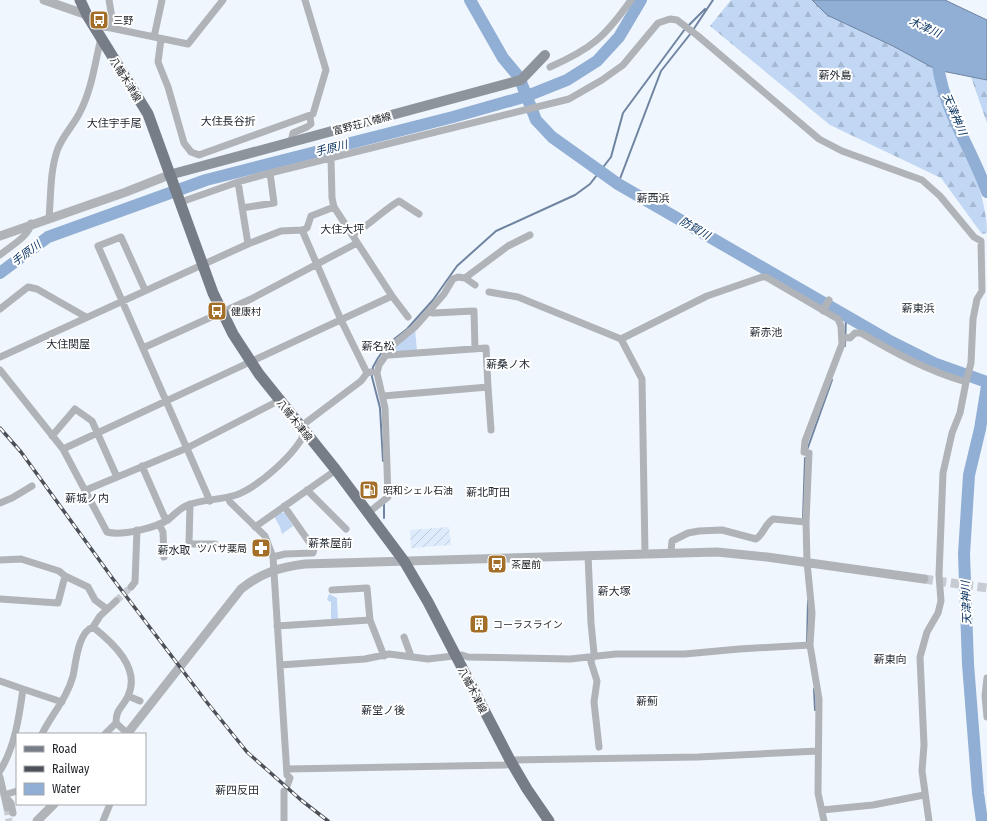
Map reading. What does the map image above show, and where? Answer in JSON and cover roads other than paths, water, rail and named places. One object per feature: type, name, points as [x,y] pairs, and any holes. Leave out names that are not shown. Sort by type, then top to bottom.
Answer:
[{"type":"main road","name":"八幡木津線","points":[[80,0],[87,15],[148,114],[170,178],[222,313],[250,362],[302,430],[336,470],[404,561],[456,656],[510,760],[527,789],[549,821]]},
{"type":"main road","name":"富野荘八幡線","points":[[170,178],[291,142],[521,80],[545,55]]},
{"type":"street","points":[[44,0],[87,15]]},
{"type":"street","points":[[109,0],[112,18],[111,28]]},
{"type":"street","points":[[162,0],[157,38],[158,62],[168,87],[184,143],[191,152],[199,155],[310,117],[313,114],[326,70],[305,0]]},
{"type":"street","points":[[95,26],[188,44],[223,0]]},
{"type":"street","points":[[550,67],[573,57],[596,42],[610,29],[631,0]]},
{"type":"street","points":[[180,201],[270,173],[568,99],[602,80],[623,65],[658,23],[670,19],[677,20],[698,36],[819,139],[842,151],[922,180],[935,191],[974,237],[984,240],[982,291],[977,299],[973,319],[971,363],[960,413],[952,433],[943,473],[939,575],[941,601],[938,613],[927,632],[920,657],[924,745],[922,771],[924,795],[929,821]]},
{"type":"street","points":[[49,218],[52,178],[57,153],[61,141],[80,113],[86,98],[101,38]]},
{"type":"street","points":[[291,142],[293,133],[311,124],[310,117]]},
{"type":"street","points":[[331,158],[332,198],[334,207],[408,318]]},
{"type":"street","points":[[242,208],[274,203],[270,173]]},
{"type":"street","points":[[0,236],[31,223],[170,178]]},
{"type":"street","points":[[238,182],[248,244]]},
{"type":"street","points":[[352,235],[368,227],[385,209],[399,201],[419,214]]},
{"type":"street","points":[[0,357],[248,244],[282,231],[302,230],[307,228],[311,216],[334,207]]},
{"type":"street","points":[[0,255],[24,236],[31,228],[31,223]]},
{"type":"street","points":[[302,230],[341,320],[372,372],[383,396],[387,440],[388,497],[368,513]]},
{"type":"street","points":[[465,278],[508,246],[530,235]]},
{"type":"street","points":[[145,290],[121,236],[98,246],[167,400],[210,501]]},
{"type":"street","points":[[143,348],[222,313],[318,265],[358,243]]},
{"type":"street","points":[[0,370],[63,449],[107,532],[115,534],[159,524],[168,520],[180,508],[190,504],[228,497],[251,486],[280,465],[302,439],[302,430],[372,372],[393,344],[410,333],[429,312],[453,279],[458,277],[465,278],[475,285]]},
{"type":"street","points":[[621,339],[707,296],[762,278],[766,278],[824,310],[838,320],[841,326],[842,344],[805,441],[804,452],[809,453],[803,521],[812,612],[808,646],[819,699],[816,751],[818,793],[824,821]]},
{"type":"street","points":[[0,309],[28,287],[37,289],[86,317]]},
{"type":"street","points":[[489,292],[518,297],[621,339],[642,379],[645,553]]},
{"type":"street","points":[[63,449],[392,296]]},
{"type":"street","points":[[824,310],[830,300]]},
{"type":"street","points":[[429,312],[474,311],[475,349]]},
{"type":"street","points":[[842,337],[850,338],[855,333],[861,333],[904,358],[944,375],[966,382]]},
{"type":"street","points":[[385,354],[390,355],[486,348],[491,430]]},
{"type":"street","points":[[383,396],[488,387]]},
{"type":"street","points":[[86,490],[187,448],[280,400]]},
{"type":"street","points":[[52,436],[75,408],[92,421],[117,477]]},
{"type":"street","points":[[142,466],[164,516],[168,520]]},
{"type":"street","points":[[255,527],[336,470]]},
{"type":"street","points":[[0,503],[12,498],[32,486]]},
{"type":"street","points":[[307,490],[346,529]]},
{"type":"street","points":[[228,497],[230,502],[265,536],[273,557],[287,769],[290,778],[286,789],[284,821]]},
{"type":"street","points":[[190,504],[189,544],[215,544]]},
{"type":"street","points":[[273,557],[285,554],[313,553],[314,549],[284,506]]},
{"type":"street","points":[[671,552],[672,541],[688,533],[722,530],[756,539],[760,537],[769,522],[773,519],[803,521]]},
{"type":"street","points":[[159,524],[163,532],[164,557]]},
{"type":"street","points":[[131,587],[135,582],[137,530]]},
{"type":"street","points":[[129,733],[231,599],[255,578],[274,569],[305,564],[588,554],[717,552],[807,562],[924,579]]},
{"type":"street","points":[[588,554],[594,653],[591,662],[597,681],[594,702],[599,747]]},
{"type":"street","points":[[0,560],[21,559],[59,571],[65,576],[88,587],[95,600],[107,609]]},
{"type":"street","points":[[0,599],[58,603],[65,576]]},
{"type":"street","points":[[332,590],[367,588],[370,620],[384,656]]},
{"type":"street","points":[[43,733],[70,688],[83,636],[88,629],[94,627],[100,616],[116,601]]},
{"type":"street","points":[[277,626],[370,620]]},
{"type":"street","points":[[94,627],[124,657],[130,668],[132,680],[128,696],[116,712],[116,723],[106,733]]},
{"type":"street","points":[[408,640],[411,656]]},
{"type":"street","points":[[280,665],[365,659],[393,654],[435,658],[456,656],[593,658],[616,654],[685,654],[739,649],[808,646]]},
{"type":"street","points":[[987,678],[985,696],[987,717]]},
{"type":"street","points":[[0,681],[62,702]]},
{"type":"street","points":[[0,771],[11,750],[19,718],[23,689]]},
{"type":"street","points":[[128,696],[140,701]]},
{"type":"street","points":[[116,723],[127,733]]},
{"type":"street","points":[[287,769],[506,765],[510,760],[698,757],[816,751]]},
{"type":"street","points":[[0,777],[7,808]]},
{"type":"street","points":[[4,795],[16,791]]},
{"type":"street","points":[[4,795],[11,803],[13,813]]},
{"type":"street","points":[[822,810],[873,805],[924,795]]},
{"type":"street","points":[[37,821],[53,805]]},
{"type":"street","points":[[103,821],[110,805]]},
{"type":"water","name":"木津川","points":[[812,0],[945,0],[987,20],[987,80],[937,70],[893,46],[827,15]]},
{"type":"waterway","name":"防賀川","points":[[470,0],[503,58],[519,77],[536,120],[552,137],[618,184],[888,340],[936,364],[987,382]]},
{"type":"waterway","name":"手原川","points":[[0,273],[48,237],[206,180],[453,117],[527,96],[567,80],[597,61],[619,37],[641,0]]},
{"type":"waterway","points":[[693,30],[713,0]]},
{"type":"waterway","points":[[688,26],[705,9]]},
{"type":"waterway","points":[[383,461],[380,408],[372,377],[373,367],[378,358],[388,344],[407,329],[433,300],[457,266],[496,231],[575,195],[590,184],[611,157],[623,113],[685,29]]},
{"type":"waterway","points":[[618,184],[661,71],[691,33]]},
{"type":"waterway","name":"天津神川","points":[[937,54],[939,72],[949,108],[987,192]]},
{"type":"waterway","points":[[845,346],[846,316]]},
{"type":"waterway","points":[[807,450],[832,380]]},
{"type":"waterway","name":"天津神川","points":[[982,821],[978,793],[968,664],[964,554],[969,475],[980,429],[987,386]]},
{"type":"waterway","points":[[803,519],[805,458]]},
{"type":"waterway","points":[[384,503],[384,518]]},
{"type":"waterway","points":[[807,643],[808,601]]},
{"type":"waterway","points":[[814,689],[815,710]]},
{"type":"tunnel","points":[[924,579],[987,588]]},
{"type":"tunnel","points":[[116,601],[131,587]]},
{"type":"tunnel","points":[[7,808],[9,821]]},
{"type":"railway","points":[[0,428],[21,452],[113,579],[205,700],[247,752],[301,800],[328,821]]},
{"type":"place","name":"三野","points":[[99,20]]},
{"type":"place","name":"健康村","points":[[217,311]]},
{"type":"place","name":"昭和シェル石油","points":[[369,490]]},
{"type":"place","name":"ツバサ薬局","points":[[261,548]]},
{"type":"place","name":"茶屋前","points":[[497,564]]},
{"type":"place","name":"コーラスライン","points":[[479,624]]},
{"type":"district","name":"薪外島","points":[[835,75]]},
{"type":"district","name":"大住長谷折","points":[[228,121]]},
{"type":"district","name":"大住宇手尾","points":[[114,123]]},
{"type":"district","name":"薪西浜","points":[[653,198]]},
{"type":"district","name":"大住大坪","points":[[342,229]]},
{"type":"district","name":"薪東浜","points":[[918,308]]},
{"type":"district","name":"薪赤池","points":[[766,332]]},
{"type":"district","name":"大住関屋","points":[[68,344]]},
{"type":"district","name":"薪名松","points":[[378,346]]},
{"type":"district","name":"薪桑ノ木","points":[[508,364]]},
{"type":"district","name":"薪北町田","points":[[488,492]]},
{"type":"district","name":"薪城ノ内","points":[[87,498]]},
{"type":"district","name":"薪茶屋前","points":[[330,543]]},
{"type":"district","name":"薪水取","points":[[174,550]]},
{"type":"district","name":"薪大塚","points":[[614,591]]},
{"type":"district","name":"薪東向","points":[[890,659]]},
{"type":"district","name":"薪薊","points":[[647,701]]},
{"type":"district","name":"薪堂ノ後","points":[[383,710]]},
{"type":"district","name":"薪四反田","points":[[237,790]]}]
